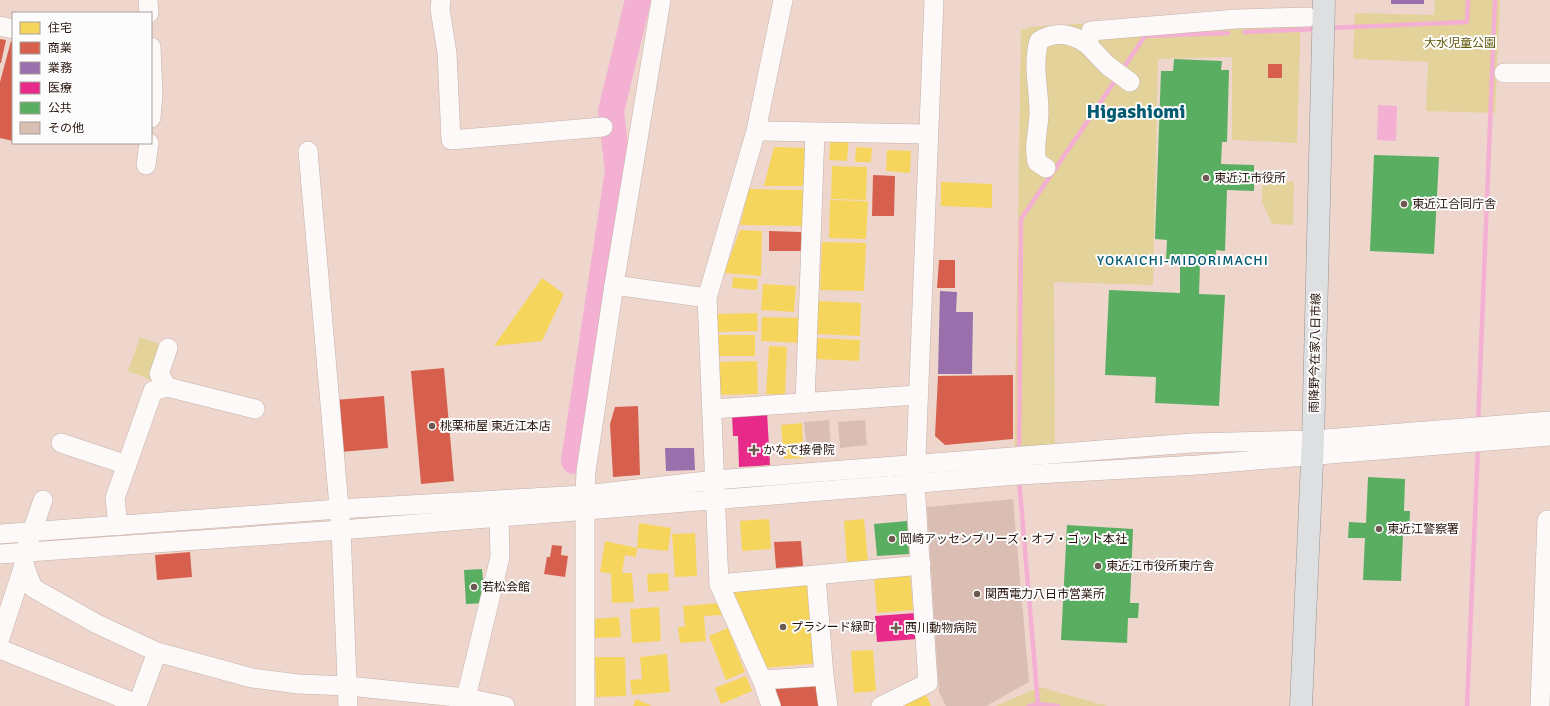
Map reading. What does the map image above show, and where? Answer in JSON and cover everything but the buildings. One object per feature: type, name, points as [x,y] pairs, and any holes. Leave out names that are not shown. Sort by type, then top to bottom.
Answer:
[{"type":"main road","name":"雨降野今在家八日市線","points":[[1301,706],[1312,447],[1324,0]]},
{"type":"street","points":[[148,0],[149,12]]},
{"type":"street","points":[[440,0],[447,53],[451,140],[603,127]]},
{"type":"street","points":[[585,706],[586,471],[614,285],[661,0]]},
{"type":"street","points":[[771,706],[762,680],[719,584],[713,409],[707,298],[756,131],[783,0]]},
{"type":"street","points":[[881,706],[928,683],[922,565],[915,484],[917,395],[934,0]]},
{"type":"street","points":[[1088,45],[1091,31],[1236,19],[1308,17]]},
{"type":"street","points":[[0,26],[12,29]]},
{"type":"street","points":[[1041,165],[1035,155],[1039,114],[1035,53],[1039,41],[1061,33],[1077,37],[1088,45],[1107,65],[1130,82]]},
{"type":"street","points":[[1504,73],[1550,74]]},
{"type":"street","points":[[756,131],[928,134]]},
{"type":"street","points":[[805,403],[815,133]]},
{"type":"street","points":[[146,165],[149,144]]},
{"type":"street","points":[[308,151],[341,530],[348,706]]},
{"type":"street","points":[[614,285],[707,298]]},
{"type":"street","points":[[168,348],[159,374],[168,386]]},
{"type":"street","points":[[118,526],[115,498],[153,391],[168,386],[255,409]]},
{"type":"street","points":[[713,409],[917,395]]},
{"type":"street","points":[[0,534],[339,509],[716,499],[1019,475],[1197,465],[1312,447],[1550,421]]},
{"type":"street","points":[[0,554],[25,559],[499,517],[715,480],[916,464],[1192,443],[1312,447],[1550,436]]},
{"type":"street","points":[[61,443],[127,466]]},
{"type":"street","points":[[0,638],[43,500]]},
{"type":"street","points":[[466,698],[500,557],[499,517]]},
{"type":"street","points":[[1540,706],[1547,520],[1550,520]]},
{"type":"street","points":[[25,559],[34,588],[98,624],[157,652],[252,678],[298,684],[348,686],[466,698],[505,706]]},
{"type":"street","points":[[719,584],[922,565]]},
{"type":"street","points":[[816,576],[824,676],[828,706]]},
{"type":"street","points":[[0,649],[137,705],[157,652]]},
{"type":"street","points":[[762,680],[824,676]]},
{"type":"green space","name":"大水児童公園","points":[[1435,0],[1500,0],[1495,113],[1426,111],[1428,62],[1353,59],[1355,13],[1434,15]]},
{"type":"green space","points":[[1301,11],[1297,143],[1232,140],[1232,57],[1158,59],[1153,285],[1054,282],[1055,466],[1014,468],[1021,29],[1027,29],[1027,27]]},
{"type":"green space","points":[[1262,181],[1294,182],[1293,225],[1272,224],[1262,202]]},
{"type":"green space","points":[[140,337],[164,346],[151,380],[128,371]]},
{"type":"green space","points":[[1040,687],[1107,706],[996,706]]},
{"type":"shaded area","points":[[1378,105],[1397,106],[1396,141],[1377,140]]},
{"type":"waterway","points":[[574,461],[618,171],[611,111],[638,0]]},
{"type":"waterway","points":[[1329,28],[1467,22],[1468,0]]},
{"type":"waterway","points":[[1478,423],[1495,0]]},
{"type":"waterway","points":[[1244,32],[1318,29]]},
{"type":"waterway","points":[[1122,70],[1145,36],[1228,33]]},
{"type":"waterway","points":[[1019,452],[1021,219],[1117,78]]},
{"type":"waterway","points":[[1467,706],[1478,446]]},
{"type":"waterway","points":[[1019,479],[1038,704]]},
{"type":"waterway","points":[[1029,706],[1038,704],[1058,706]]},
{"type":"place","name":"東近江市役所","points":[[1206,178]]},
{"type":"place","name":"東近江合同庁舎","points":[[1404,204]]},
{"type":"place","name":"桃栗柿屋 東近江本店","points":[[432,426]]},
{"type":"place","name":"かなで接骨院","points":[[754,450]]},
{"type":"place","name":"東近江警察署","points":[[1379,529]]},
{"type":"place","name":"岡崎アッセンブリーズ・オブ・ゴット本社","points":[[892,539]]},
{"type":"place","name":"東近江市役所東庁舎","points":[[1098,566]]},
{"type":"place","name":"若松会館","points":[[474,587]]},
{"type":"place","name":"関西電力八日市営業所","points":[[977,594]]},
{"type":"place","name":"プラシード緑町","points":[[783,627]]},
{"type":"place","name":"西川動物病院","points":[[896,628]]},
{"type":"district","name":"Higashiomi","points":[[1136,111]]},
{"type":"district","name":"YOKAICHI-MIDORIMACHI","points":[[1183,260]]}]
